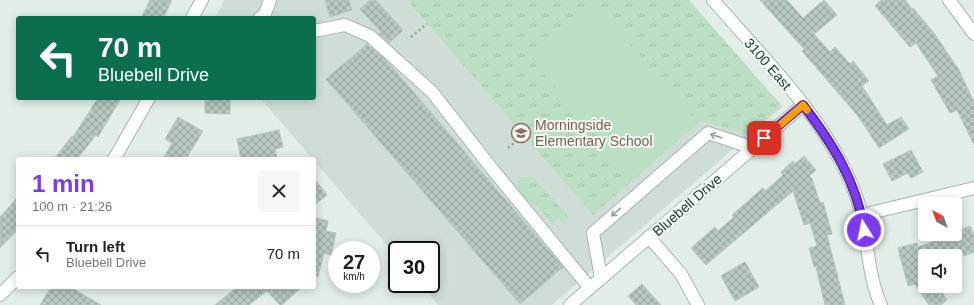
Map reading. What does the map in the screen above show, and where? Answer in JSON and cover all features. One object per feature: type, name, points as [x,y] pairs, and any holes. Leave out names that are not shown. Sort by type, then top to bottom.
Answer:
[{"type":"street","points":[[193,16],[202,0]]},
{"type":"street","points":[[262,16],[265,14],[270,0]]},
{"type":"street","name":"3100 East","points":[[713,0],[803,105],[834,148],[855,193],[862,215],[872,279],[882,305]]},
{"type":"street","points":[[949,0],[974,34]]},
{"type":"street","points":[[316,31],[345,26],[370,36],[432,92],[497,176],[590,288]]},
{"type":"street","points":[[115,157],[148,100]]},
{"type":"street","name":"Bluebell Drive","points":[[570,305],[803,105]]},
{"type":"street","points":[[601,278],[593,233],[708,133],[754,148]]},
{"type":"street","points":[[862,215],[974,188]]},
{"type":"street","points":[[649,238],[681,274],[698,305]]},
{"type":"street","points":[[0,295],[16,279]]},
{"type":"path","points":[[411,38],[427,24]]},
{"type":"path","points":[[508,148],[524,135]]},
{"type":"shaded area","name":"Morningside Elementary School","points":[[224,0],[689,0],[782,107],[552,305],[438,305],[428,293],[440,293],[440,241],[388,241],[388,247],[316,163],[316,157],[311,157],[262,100],[316,100],[316,16],[216,16]]},
{"type":"green space","points":[[407,0],[689,0],[781,105],[748,134],[701,121],[593,215]]},
{"type":"green space","points":[[592,0],[693,117],[629,173],[528,55]]},
{"type":"green space","points":[[521,177],[534,177],[569,218],[563,223],[558,218],[552,223],[536,205],[528,201],[518,189],[518,180]]},
{"type":"building","points":[[150,0],[172,0],[164,16],[142,16]]},
{"type":"building","points":[[325,0],[348,0],[352,10],[330,17]]},
{"type":"building","points":[[370,0],[376,0],[403,30],[389,43],[379,34],[381,32],[360,9]]},
{"type":"building","points":[[760,0],[787,0],[803,18],[824,0],[837,15],[814,34],[830,52],[835,47],[850,64],[853,61],[869,81],[862,86],[887,125],[901,117],[909,129],[879,148],[858,116],[802,51],[804,49]]},
{"type":"building","points":[[881,0],[905,0],[934,33],[959,70],[974,102],[974,145],[957,110],[950,113],[931,80],[938,76],[916,43],[910,47],[875,6]]},
{"type":"building","points":[[367,44],[386,60],[563,267],[520,304],[326,79]]},
{"type":"building","points":[[97,100],[120,100],[98,137],[96,135],[79,157],[56,157],[72,136],[73,137]]},
{"type":"building","points":[[205,100],[230,100],[230,114],[205,113]]},
{"type":"building","points":[[178,117],[203,131],[187,157],[164,157],[172,143],[165,139]]},
{"type":"building","points":[[279,130],[283,147],[275,149],[277,157],[241,157],[237,139]]},
{"type":"building","points":[[911,150],[923,172],[911,178],[908,173],[892,181],[883,164]]},
{"type":"building","points":[[804,156],[816,170],[809,176],[812,179],[820,203],[823,202],[832,234],[827,235],[845,305],[825,305],[816,267],[814,267],[809,248],[817,246],[810,223],[804,225],[793,191],[706,265],[691,248],[715,227],[718,231],[734,217],[732,215],[763,188],[765,191],[783,175],[781,172],[793,161],[795,164]]},
{"type":"building","points":[[316,181],[327,195],[316,203]]},
{"type":"building","points":[[16,199],[16,231],[0,248],[0,217]]},
{"type":"building","points":[[316,218],[328,221],[326,231],[336,233],[334,241],[328,241],[328,254],[324,253],[318,277],[316,276]]},
{"type":"building","points":[[970,226],[974,235],[974,252],[964,256],[962,249],[918,249],[918,288],[915,284],[908,286],[900,256],[898,256],[900,255],[898,248],[917,243],[918,247],[935,241],[962,241],[962,229]]},
{"type":"building","points":[[745,262],[759,287],[735,301],[721,276]]},
{"type":"building","points":[[642,284],[661,305],[636,305],[628,296]]},
{"type":"building","points":[[50,289],[73,289],[101,305],[40,305]]},
{"type":"building","points":[[235,289],[300,289],[282,305],[280,305],[267,291],[249,305],[215,305]]},
{"type":"building","points":[[921,293],[942,293],[947,300],[941,305],[929,305]]},
{"type":"slow traffic","points":[[779,126],[803,105],[807,110]]},
{"type":"place","name":"Morningside Elementary School","points":[[521,133]]},
{"type":"route","points":[[764,138],[803,105],[834,148],[846,172],[862,215],[864,230]]}]
